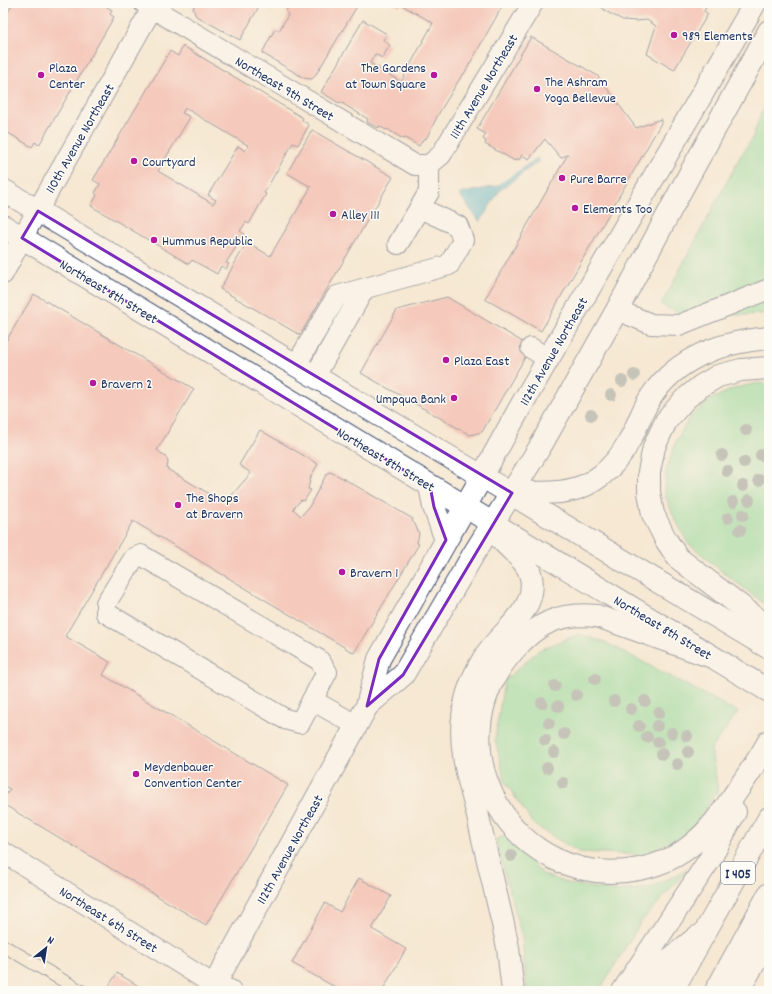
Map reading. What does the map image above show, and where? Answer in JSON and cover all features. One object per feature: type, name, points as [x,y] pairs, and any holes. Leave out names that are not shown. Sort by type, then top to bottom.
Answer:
[{"type":"main road","name":"112th Avenue Northeast","points":[[218,990],[362,716],[379,659],[466,507],[540,354],[755,3]]},
{"type":"main road","name":"112th Avenue Northeast","points":[[362,716],[403,675],[473,555],[552,427],[769,31]]},
{"type":"main road","points":[[3,190],[482,476],[763,634]]},
{"type":"main road","name":"Northeast 8th Street","points":[[3,226],[769,691]]},
{"type":"main road","points":[[512,493],[550,494],[579,488],[593,480],[606,471],[618,458],[629,442],[648,401],[669,375],[701,353],[729,344],[769,338]]},
{"type":"main road","points":[[763,634],[678,558],[666,540],[653,514],[649,492],[649,472],[654,447],[666,421],[685,399],[701,386],[718,376],[741,370],[769,368]]},
{"type":"main road","points":[[430,486],[434,507],[446,540]]},
{"type":"main road","points":[[493,524],[498,535],[525,564],[531,577],[531,594],[527,605],[521,614],[495,642],[484,657],[475,674],[464,710],[462,748],[506,936],[512,970],[513,991]]},
{"type":"main road","points":[[712,657],[597,616],[580,614],[567,616],[554,619],[542,626],[517,646],[506,658],[497,671],[484,700],[479,737],[483,773],[494,800],[501,812],[516,830],[535,847],[567,864],[583,869],[610,872],[628,871],[648,867],[662,862],[694,844],[712,826],[755,765],[769,741]]},
{"type":"main road","points":[[623,991],[710,858],[732,821],[755,765]]},
{"type":"main road","name":"I 405","points":[[672,991],[769,818]]},
{"type":"main road","points":[[716,991],[769,894]]},
{"type":"main road","points":[[648,991],[664,964],[707,928]]},
{"type":"main road","points":[[738,991],[769,938]]},
{"type":"street","name":"111th Avenue Northeast","points":[[429,165],[441,155],[532,3]]},
{"type":"street","name":"Northeast 9th Street","points":[[150,5],[350,118],[415,165],[429,165]]},
{"type":"street","name":"110th Avenue Northeast","points":[[3,274],[150,5]]},
{"type":"street","points":[[398,244],[429,192],[429,165]]},
{"type":"street","points":[[306,371],[364,289],[449,264],[463,240],[458,226],[420,208]]},
{"type":"street","points":[[617,310],[651,324],[679,325],[769,289]]},
{"type":"street","points":[[141,555],[319,660],[327,672],[312,700],[300,723],[284,719],[106,614],[106,603],[134,558],[141,555]]},
{"type":"street","points":[[312,700],[362,716]]},
{"type":"street","name":"Northeast 6th Street","points":[[3,852],[218,990]]},
{"type":"highlighted area","points":[[38,211],[512,493],[403,675],[367,706],[379,659],[446,540],[434,507],[430,486],[22,238]]},
{"type":"green space","points":[[769,103],[769,313],[746,315],[684,315],[661,305],[740,157],[752,139],[761,113]]},
{"type":"green space","points":[[758,383],[769,384],[769,607],[721,571],[687,542],[665,495],[666,471],[676,441],[689,418],[710,400],[735,388]]},
{"type":"green space","points":[[579,634],[605,642],[738,712],[711,749],[718,790],[690,832],[645,855],[579,852],[534,825],[505,782],[495,739],[504,681],[539,650]]},
{"type":"green space","points":[[508,834],[521,851],[544,875],[570,884],[617,891],[650,888],[689,868],[641,922],[599,991],[527,991],[522,937],[495,840]]},
{"type":"water","points":[[537,158],[539,161],[500,190],[480,222],[459,194],[497,186]]},
{"type":"building","name":"Plaza Center","points":[[13,3],[101,3],[112,10],[110,14],[114,17],[39,145],[35,142],[32,147],[3,130],[3,21]]},
{"type":"building","points":[[195,3],[261,3],[240,40],[196,16],[193,9]]},
{"type":"building","points":[[291,3],[359,3],[312,79],[304,78],[262,53],[275,29],[279,31],[288,15],[286,11]]},
{"type":"building","name":"The Gardens at Town Square","points":[[392,3],[504,3],[464,74],[439,113],[426,139],[424,138],[419,146],[405,138],[403,139],[387,129],[386,130],[379,126],[378,128],[367,122],[368,119],[321,92],[363,20],[387,34],[383,40],[390,45],[382,58],[375,54],[370,63],[401,82],[433,23],[400,4],[399,7]]},
{"type":"building","name":"989 Elements","points":[[596,3],[712,3],[710,5],[708,4],[704,11],[708,14],[674,70],[647,54],[656,26],[647,20],[623,20],[607,12]]},
{"type":"building","points":[[531,37],[598,76],[636,128],[661,119],[661,123],[541,331],[485,299],[568,154],[561,158],[545,139],[529,159],[522,155],[519,160],[516,158],[515,161],[485,144],[486,141],[483,139],[486,134],[477,129]]},
{"type":"building","name":"Courtyard","points":[[183,46],[303,118],[302,120],[309,125],[298,145],[293,143],[264,193],[266,194],[249,224],[246,222],[240,231],[244,234],[226,263],[229,264],[226,269],[221,266],[217,274],[192,260],[189,264],[91,206],[97,195],[95,193],[100,184],[93,180],[170,51],[178,56]],"holes":[[[185,108],[249,146],[245,151],[238,146],[208,195],[216,200],[213,204],[158,171],[190,117],[182,113]]]},
{"type":"building","name":"Alley 111","points":[[312,130],[393,177],[300,335],[220,289],[247,242],[270,256],[311,187],[287,173]]},
{"type":"building","points":[[34,294],[194,389],[157,450],[166,457],[168,462],[167,469],[225,503],[251,473],[239,465],[260,430],[318,464],[311,476],[308,489],[311,490],[304,501],[301,500],[293,509],[301,516],[309,507],[327,473],[330,472],[413,519],[412,521],[415,524],[419,534],[417,543],[419,544],[354,653],[133,521],[65,636],[110,662],[103,675],[288,785],[206,925],[3,804],[3,800],[10,789],[3,785],[3,346]]},
{"type":"building","name":"Plaza East","points":[[447,297],[531,347],[482,432],[470,435],[361,373],[397,310]]},
{"type":"building","points":[[359,878],[391,896],[372,929],[406,949],[382,991],[342,991],[292,963],[325,903],[340,912]]},
{"type":"building","points":[[117,973],[147,991],[106,991]]},
{"type":"tram line","points":[[3,938],[94,991]]},
{"type":"tram line","points":[[3,953],[68,991]]},
{"type":"place","name":"989 Elements","points":[[674,35]]},
{"type":"place","name":"Plaza Center","points":[[41,75]]},
{"type":"place","name":"The Gardens at Town Square","points":[[434,75]]},
{"type":"place","name":"The Ashram Yoga Bellevue","points":[[537,89]]},
{"type":"place","name":"Courtyard","points":[[134,161]]},
{"type":"place","name":"Pure Barre","points":[[562,178]]},
{"type":"place","name":"Elements Too","points":[[575,208]]},
{"type":"place","name":"Alley 111","points":[[333,214]]},
{"type":"place","name":"Hummus Republic","points":[[154,240]]},
{"type":"place","name":"Plaza East","points":[[446,360]]},
{"type":"place","name":"Bravern 2","points":[[93,383]]},
{"type":"place","name":"Umpqua Bank","points":[[454,398]]},
{"type":"place","name":"The Shops at Bravern","points":[[178,505]]},
{"type":"place","name":"Bravern 1","points":[[342,572]]},
{"type":"place","name":"Meydenbauer Convention Center","points":[[136,774]]}]
